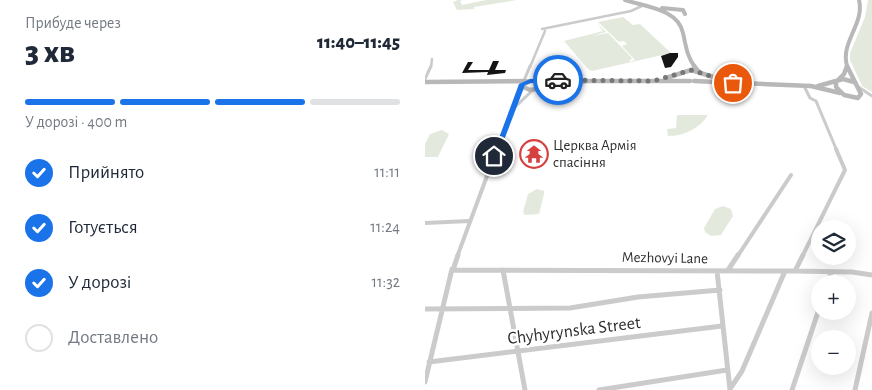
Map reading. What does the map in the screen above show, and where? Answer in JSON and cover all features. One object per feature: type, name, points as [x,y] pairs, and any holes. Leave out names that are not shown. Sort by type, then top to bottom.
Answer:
[{"type":"street","points":[[625,0],[672,14],[685,14]]},
{"type":"street","points":[[629,0],[685,11],[685,14]]},
{"type":"street","points":[[859,0],[860,12],[845,51],[847,66],[861,95]]},
{"type":"street","points":[[425,382],[442,309],[469,221],[543,31],[551,27],[631,12],[644,5]]},
{"type":"street","points":[[672,14],[671,12],[676,10]]},
{"type":"street","points":[[672,14],[681,24],[689,59],[701,77],[692,81],[681,78],[689,59]]},
{"type":"street","points":[[681,24],[685,14]]},
{"type":"street","points":[[432,59],[431,70],[425,80],[513,82],[522,84],[532,81],[692,81],[811,86],[848,79],[872,96]]},
{"type":"street","points":[[844,95],[836,87],[847,66]]},
{"type":"street","points":[[653,81],[691,70],[735,83]]},
{"type":"street","points":[[512,110],[540,84],[532,81]]},
{"type":"street","points":[[522,84],[526,90],[587,81]]},
{"type":"street","points":[[795,271],[845,170],[816,101],[810,98],[804,86]]},
{"type":"street","points":[[811,86],[854,98],[866,93],[872,96]]},
{"type":"street","points":[[727,270],[791,175]]},
{"type":"street","points":[[425,223],[469,221]]},
{"type":"street","name":"Mezhovyi Lane","points":[[455,267],[503,270],[795,271],[872,275]]},
{"type":"street","points":[[503,270],[525,390]]},
{"type":"street","points":[[717,270],[729,390]]},
{"type":"street","points":[[729,390],[741,371],[785,271]]},
{"type":"street","points":[[425,309],[569,308],[638,297],[719,290]]},
{"type":"street","points":[[855,390],[872,313]]},
{"type":"street","points":[[792,390],[815,320]]},
{"type":"street","name":"Chyhyrynska Street","points":[[429,362],[723,326]]},
{"type":"street","points":[[599,390],[727,370]]},
{"type":"shaded area","points":[[463,0],[460,1],[462,5],[486,0],[517,0],[474,7],[474,9],[457,10],[453,2]]},
{"type":"shaded area","points":[[868,0],[872,0],[872,92],[862,86],[850,60],[850,53],[865,17]]},
{"type":"shaded area","points":[[623,17],[633,25],[640,24],[671,53],[592,71],[588,69],[564,41],[603,31],[597,23],[606,32],[592,36],[608,33],[632,58],[629,62],[635,60],[622,46],[627,44],[624,41],[619,42],[598,22]]},
{"type":"shaded area","points":[[677,115],[708,115],[691,131],[680,135],[668,136],[667,129],[676,128]]},
{"type":"shaded area","points":[[442,130],[449,134],[438,157],[425,157],[425,144],[430,134]]},
{"type":"shaded area","points":[[537,189],[544,191],[539,214],[525,215],[523,212],[528,194]]},
{"type":"shaded area","points":[[723,206],[731,209],[733,216],[721,235],[711,236],[705,232],[704,228],[715,209]]},
{"type":"building","points":[[678,53],[678,57],[671,67],[665,68],[661,56]]},
{"type":"building","points":[[493,61],[499,61],[495,70],[506,70],[505,73],[487,75],[488,72],[462,73],[468,62],[473,62],[468,70],[489,70]]},
{"type":"way so far","points":[[558,80],[653,81],[676,75],[685,70],[691,70],[735,83],[733,83]]},
{"type":"place","name":"Церква Армія спасіння","points":[[534,154]]},
{"type":"route","points":[[494,156],[523,84],[530,81],[558,80]]}]
